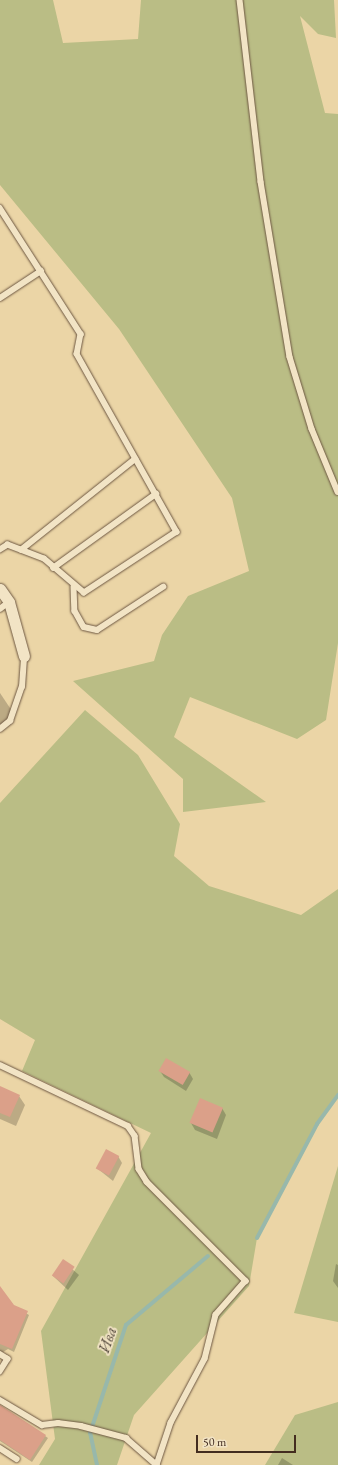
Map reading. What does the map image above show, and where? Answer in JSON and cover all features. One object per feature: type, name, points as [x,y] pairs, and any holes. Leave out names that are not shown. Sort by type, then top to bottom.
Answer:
[{"type":"street","points":[[0,589],[9,602],[24,656]]},
{"type":"lane","points":[[240,0],[261,182],[290,357],[312,429],[338,492]]},
{"type":"lane","points":[[0,208],[81,334],[77,354],[177,532],[84,593],[74,587],[44,559],[8,545],[0,550]]},
{"type":"lane","points":[[0,298],[41,271]]},
{"type":"lane","points":[[21,550],[135,459]]},
{"type":"lane","points":[[54,568],[156,494]]},
{"type":"lane","points":[[74,587],[75,611],[84,627],[97,630],[163,587]]},
{"type":"lane","points":[[0,609],[9,602]]},
{"type":"lane","points":[[0,729],[10,720],[22,687],[24,656]]},
{"type":"lane","points":[[0,1065],[128,1126],[134,1136],[136,1161],[142,1175],[246,1281],[216,1315],[205,1359],[171,1423],[157,1465],[126,1438],[81,1426],[58,1423],[42,1425],[0,1400]]},
{"type":"lane","points":[[0,1354],[8,1359],[0,1372]]},
{"type":"lane","points":[[0,1448],[17,1459]]},
{"type":"green space","points":[[0,0],[53,0],[63,43],[138,39],[141,0],[334,0],[336,38],[318,34],[300,16],[325,113],[338,114],[338,643],[326,720],[297,739],[190,697],[174,737],[266,802],[183,812],[183,779],[73,681],[154,661],[162,635],[188,596],[249,571],[232,498],[119,329],[0,185]]},
{"type":"green space","points":[[85,710],[138,755],[180,824],[174,856],[209,886],[301,915],[338,889],[338,1095],[317,1124],[257,1238],[249,1286],[134,1415],[117,1465],[39,1465],[55,1439],[41,1331],[151,1133],[22,1071],[35,1040],[0,1019],[0,803]]},
{"type":"green space","points":[[338,1166],[338,1322],[294,1313]]},
{"type":"green space","points":[[338,1402],[338,1465],[265,1465],[295,1415]]},
{"type":"building","points":[[166,1058],[190,1072],[183,1085],[158,1071]]},
{"type":"building","points":[[0,1086],[20,1095],[10,1117],[0,1113]]},
{"type":"building","points":[[200,1098],[223,1108],[212,1133],[189,1123]]},
{"type":"building","points":[[106,1149],[119,1156],[109,1175],[96,1168]]},
{"type":"building","points":[[63,1259],[75,1267],[63,1283],[52,1276]]},
{"type":"building","points":[[0,1286],[14,1305],[28,1311],[12,1349],[0,1344]]},
{"type":"building","points":[[0,1405],[46,1435],[30,1460],[0,1440]]},
{"type":"waterway","name":"Ива","points":[[257,1238],[317,1124],[338,1095]]},
{"type":"waterway","name":"Ива","points":[[97,1465],[90,1433],[126,1325],[208,1256]]}]
